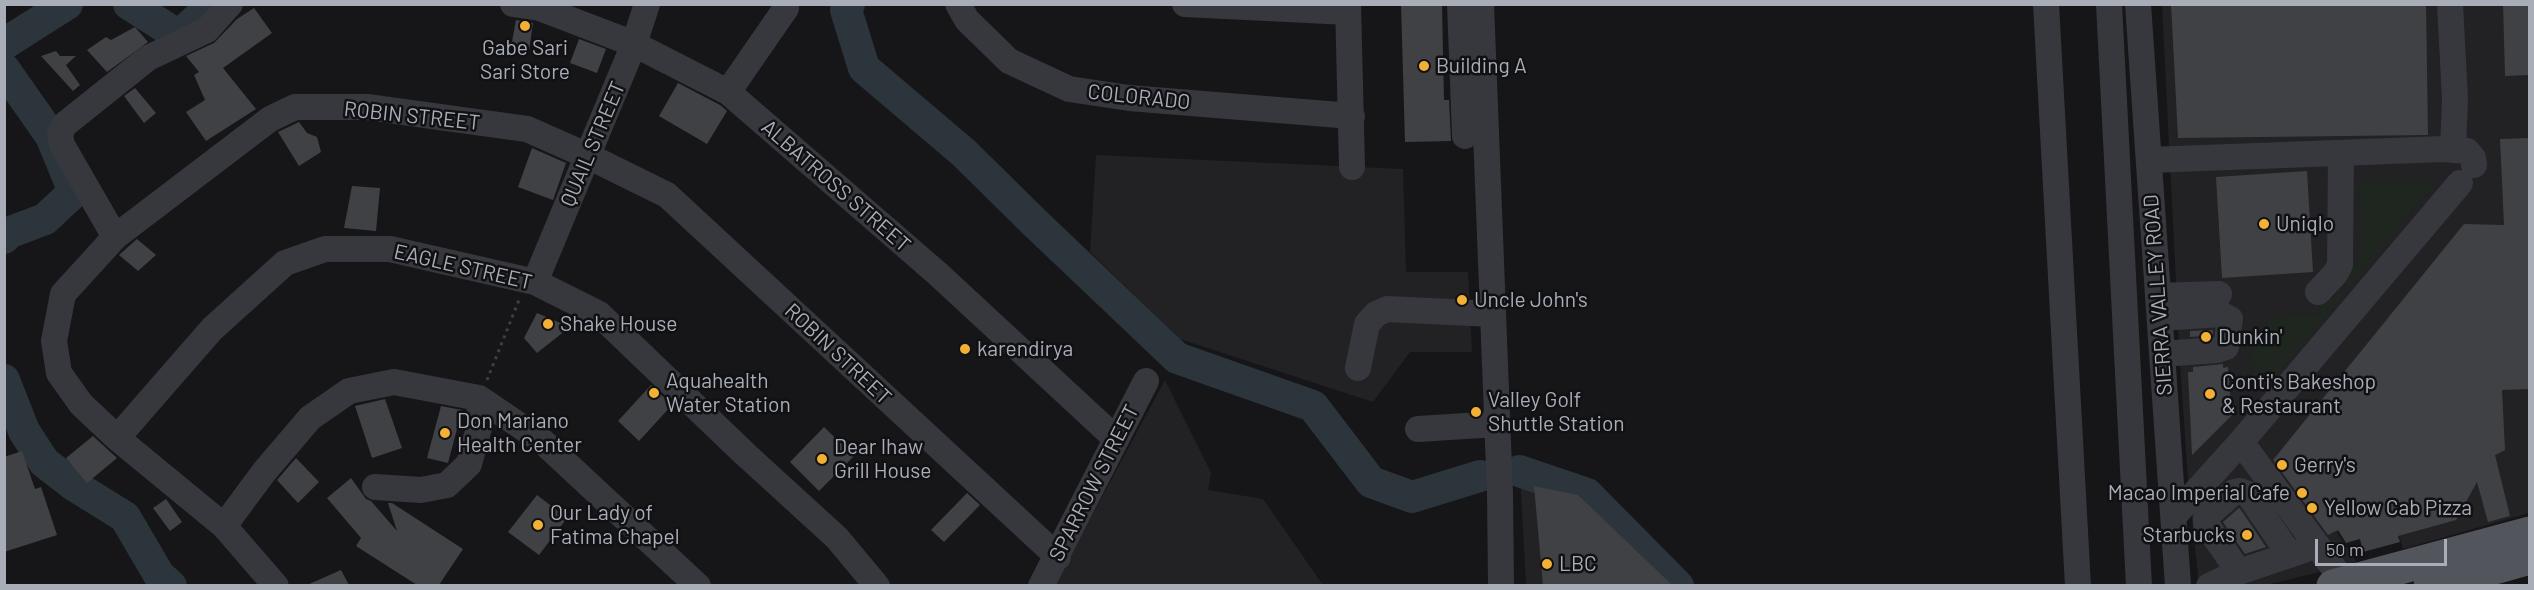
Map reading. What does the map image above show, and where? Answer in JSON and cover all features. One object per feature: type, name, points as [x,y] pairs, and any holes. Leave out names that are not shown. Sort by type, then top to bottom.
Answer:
[{"type":"main road","points":[[2338,584],[2529,533]]},
{"type":"main road","points":[[2430,585],[2529,558]]},
{"type":"street","points":[[115,237],[62,145],[60,135],[64,125],[148,58],[207,30],[230,4]]},
{"type":"street","name":"ALBATROSS STREET","points":[[513,4],[540,8],[634,44],[728,93],[938,274],[1115,438]]},
{"type":"street","name":"QUAIL STREET","points":[[536,282],[634,44],[647,4]]},
{"type":"street","name":"COLORADO","points":[[958,4],[967,20],[1009,61],[1069,89],[1129,98],[1352,116]]},
{"type":"street","points":[[1185,4],[1348,8],[1352,167]]},
{"type":"street","points":[[1460,4],[1465,136]]},
{"type":"street","points":[[1481,4],[1501,585]]},
{"type":"street","points":[[2046,4],[2078,585]]},
{"type":"street","name":"SIERRA VALLEY ROAD","points":[[2109,4],[2139,578]]},
{"type":"street","name":"SIERRA VALLEY ROAD","points":[[2138,4],[2177,575]]},
{"type":"street","points":[[2450,4],[2455,99],[2453,150]]},
{"type":"street","points":[[728,93],[786,8]]},
{"type":"street","name":"ROBIN STREET","points":[[276,585],[224,526],[117,438],[81,404],[59,373],[54,341],[63,294],[115,237],[270,119],[295,107],[367,106],[526,129],[588,156],[667,195],[1058,557]]},
{"type":"street","points":[[2148,160],[2453,150],[2467,151],[2473,158],[2467,174],[2241,442],[2174,516]]},
{"type":"street","points":[[2318,292],[2336,274],[2340,265],[2342,154]]},
{"type":"street","name":"EAGLE STREET","points":[[117,438],[212,329],[248,294],[285,263],[325,249],[390,249],[536,282],[599,314],[745,454],[837,538],[877,585]]},
{"type":"street","points":[[2124,288],[2158,300],[2221,314],[2230,319],[2226,346],[2217,350],[2162,354]]},
{"type":"street","points":[[2158,300],[2219,294]]},
{"type":"street","points":[[1358,368],[1367,324],[1376,314],[1387,309],[1493,314]]},
{"type":"street","name":"SPARROW STREET","points":[[1041,585],[1058,557],[1115,438],[1146,381]]},
{"type":"street","points":[[224,526],[264,472],[310,418],[349,391],[394,382],[479,398],[541,440],[698,585]]},
{"type":"street","points":[[375,487],[421,490],[447,485],[469,464],[480,424],[479,398]]},
{"type":"street","points":[[1418,429],[1497,424]]},
{"type":"street","points":[[2241,442],[2316,546],[2338,584]]},
{"type":"street","points":[[2239,572],[2206,524],[2206,518],[2210,513],[2234,492],[2240,491],[2248,494],[2290,555]]},
{"type":"street","points":[[2209,585],[2239,572],[2316,546]]},
{"type":"street","points":[[2139,578],[2177,575]]},
{"type":"path","points":[[479,398],[517,303],[536,282]]},
{"type":"shaded area","points":[[2162,5],[2529,5],[2529,513],[2403,549],[2390,504],[2337,532],[2357,563],[2266,585],[2199,585],[2188,480],[2180,363]]},
{"type":"shaded area","points":[[1096,155],[1403,169],[1406,272],[1468,272],[1472,352],[1410,352],[1373,402],[1180,339],[1090,252]]},
{"type":"shaded area","points":[[2433,182],[2434,184],[2303,344],[2259,392],[2254,381],[2252,342],[2268,341],[2268,318],[2321,315],[2321,301],[2333,298],[2342,292],[2348,283],[2348,267],[2361,266],[2359,183]]},
{"type":"shaded area","points":[[1165,380],[1211,473],[1208,490],[1263,499],[1323,585],[1054,586]]},
{"type":"shaded area","points":[[1520,473],[1588,486],[1690,585],[1526,585]]},
{"type":"building","points":[[1401,4],[1442,4],[1444,100],[1449,100],[1451,141],[1405,142]]},
{"type":"building","points":[[2171,4],[2426,4],[2428,135],[2178,138]]},
{"type":"building","points":[[2503,4],[2529,4],[2529,75],[2505,76]]},
{"type":"building","points":[[254,8],[272,33],[223,68],[256,109],[206,141],[186,112],[205,100],[194,75],[199,72],[186,56],[214,43],[237,19]]},
{"type":"building","points":[[516,20],[533,23],[529,51],[511,47]]},
{"type":"building","points":[[135,27],[148,42],[107,72],[87,50],[106,37],[111,40]]},
{"type":"building","points":[[579,39],[606,49],[597,73],[570,63]]},
{"type":"building","points":[[56,51],[60,56],[76,56],[66,65],[80,85],[73,91],[41,56]]},
{"type":"building","points":[[678,83],[727,111],[707,144],[659,116]]},
{"type":"building","points":[[135,88],[156,113],[144,123],[124,96]]},
{"type":"building","points":[[299,122],[307,133],[317,137],[321,152],[299,166],[278,132]]},
{"type":"building","points":[[2529,138],[2529,389],[2502,390],[2505,450],[2495,455],[2510,516],[2488,522],[2477,482],[2456,520],[2398,536],[2400,542],[2363,552],[2360,539],[2346,543],[2338,530],[2328,535],[2273,460],[2464,224],[2504,225],[2500,139]]},
{"type":"building","points":[[532,148],[566,163],[553,200],[518,187]]},
{"type":"building","name":"Uniqlo","points":[[2307,171],[2313,272],[2222,278],[2216,177]]},
{"type":"building","points":[[352,186],[380,188],[376,231],[344,228]]},
{"type":"building","points":[[137,239],[156,255],[138,271],[119,255]]},
{"type":"building","points":[[537,313],[570,327],[537,353],[524,338]]},
{"type":"building","points":[[2213,330],[2213,335],[2190,337],[2190,331]]},
{"type":"building","name":"Conti's Bakeshop & Restaurant","points":[[2223,364],[2223,368],[2228,367],[2232,415],[2192,455],[2188,372],[2193,372],[2193,367]]},
{"type":"building","points":[[651,385],[672,405],[639,441],[618,421]]},
{"type":"building","points":[[385,399],[402,448],[372,458],[355,406]]},
{"type":"building","name":"Don Mariano Health Center","points":[[441,406],[462,410],[448,463],[427,458]]},
{"type":"building","name":"Dear Ihaw Grill House","points":[[824,427],[854,456],[819,491],[790,462]]},
{"type":"building","points":[[93,436],[117,458],[87,483],[66,458]]},
{"type":"building","points":[[22,451],[35,489],[41,487],[57,535],[4,552],[4,457]]},
{"type":"building","points":[[296,458],[319,482],[298,503],[277,480]]},
{"type":"building","points":[[351,478],[366,499],[371,501],[397,531],[388,503],[392,503],[463,549],[439,585],[417,585],[356,546],[361,538],[327,498]]},
{"type":"building","points":[[1534,486],[1578,495],[1672,585],[1543,585]]},
{"type":"building","points":[[967,493],[980,505],[944,542],[931,530]]},
{"type":"building","name":"Our Lady of Fatima Chapel","points":[[537,495],[567,518],[539,555],[508,532]]},
{"type":"building","points":[[166,499],[182,522],[170,531],[153,508]]},
{"type":"building","points":[[2239,508],[2266,547],[2245,554],[2223,522]]},
{"type":"building","points":[[341,570],[349,585],[307,585]]},
{"type":"waterway","points":[[4,44],[67,4]]},
{"type":"waterway","points":[[129,4],[179,36],[213,4]]},
{"type":"waterway","points":[[849,4],[846,10],[864,68],[964,153],[1177,358],[1313,406],[1371,482],[1412,497],[1480,476]]},
{"type":"waterway","points":[[4,69],[51,136],[74,192],[45,219],[8,233],[4,238]]},
{"type":"waterway","points":[[4,380],[24,431],[44,462],[75,486],[125,517],[159,575],[171,586]]},
{"type":"waterway","points":[[1519,471],[1587,494],[1678,586]]},
{"type":"place","name":"Gabe Sari Sari Store","points":[[525,26]]},
{"type":"place","name":"Building A","points":[[1424,66]]},
{"type":"place","name":"Uniqlo","points":[[2264,224]]},
{"type":"place","name":"Uncle John's","points":[[1462,300]]},
{"type":"place","name":"Shake House","points":[[548,324]]},
{"type":"place","name":"Dunkin'","points":[[2206,337]]},
{"type":"place","name":"karendirya","points":[[965,349]]},
{"type":"place","name":"Aquahealth Water Station","points":[[654,393]]},
{"type":"place","name":"Conti's Bakeshop & Restaurant","points":[[2210,394]]},
{"type":"place","name":"Valley Golf Shuttle Station","points":[[1476,412]]},
{"type":"place","name":"Don Mariano Health Center","points":[[445,433]]},
{"type":"place","name":"Dear Ihaw Grill House","points":[[822,459]]},
{"type":"place","name":"Gerry's","points":[[2282,465]]},
{"type":"place","name":"Macao Imperial Cafe","points":[[2302,493]]},
{"type":"place","name":"Yellow Cab Pizza","points":[[2312,508]]},
{"type":"place","name":"Our Lady of Fatima Chapel","points":[[538,525]]},
{"type":"place","name":"Starbucks","points":[[2247,535]]},
{"type":"place","name":"LBC","points":[[1547,564]]}]
